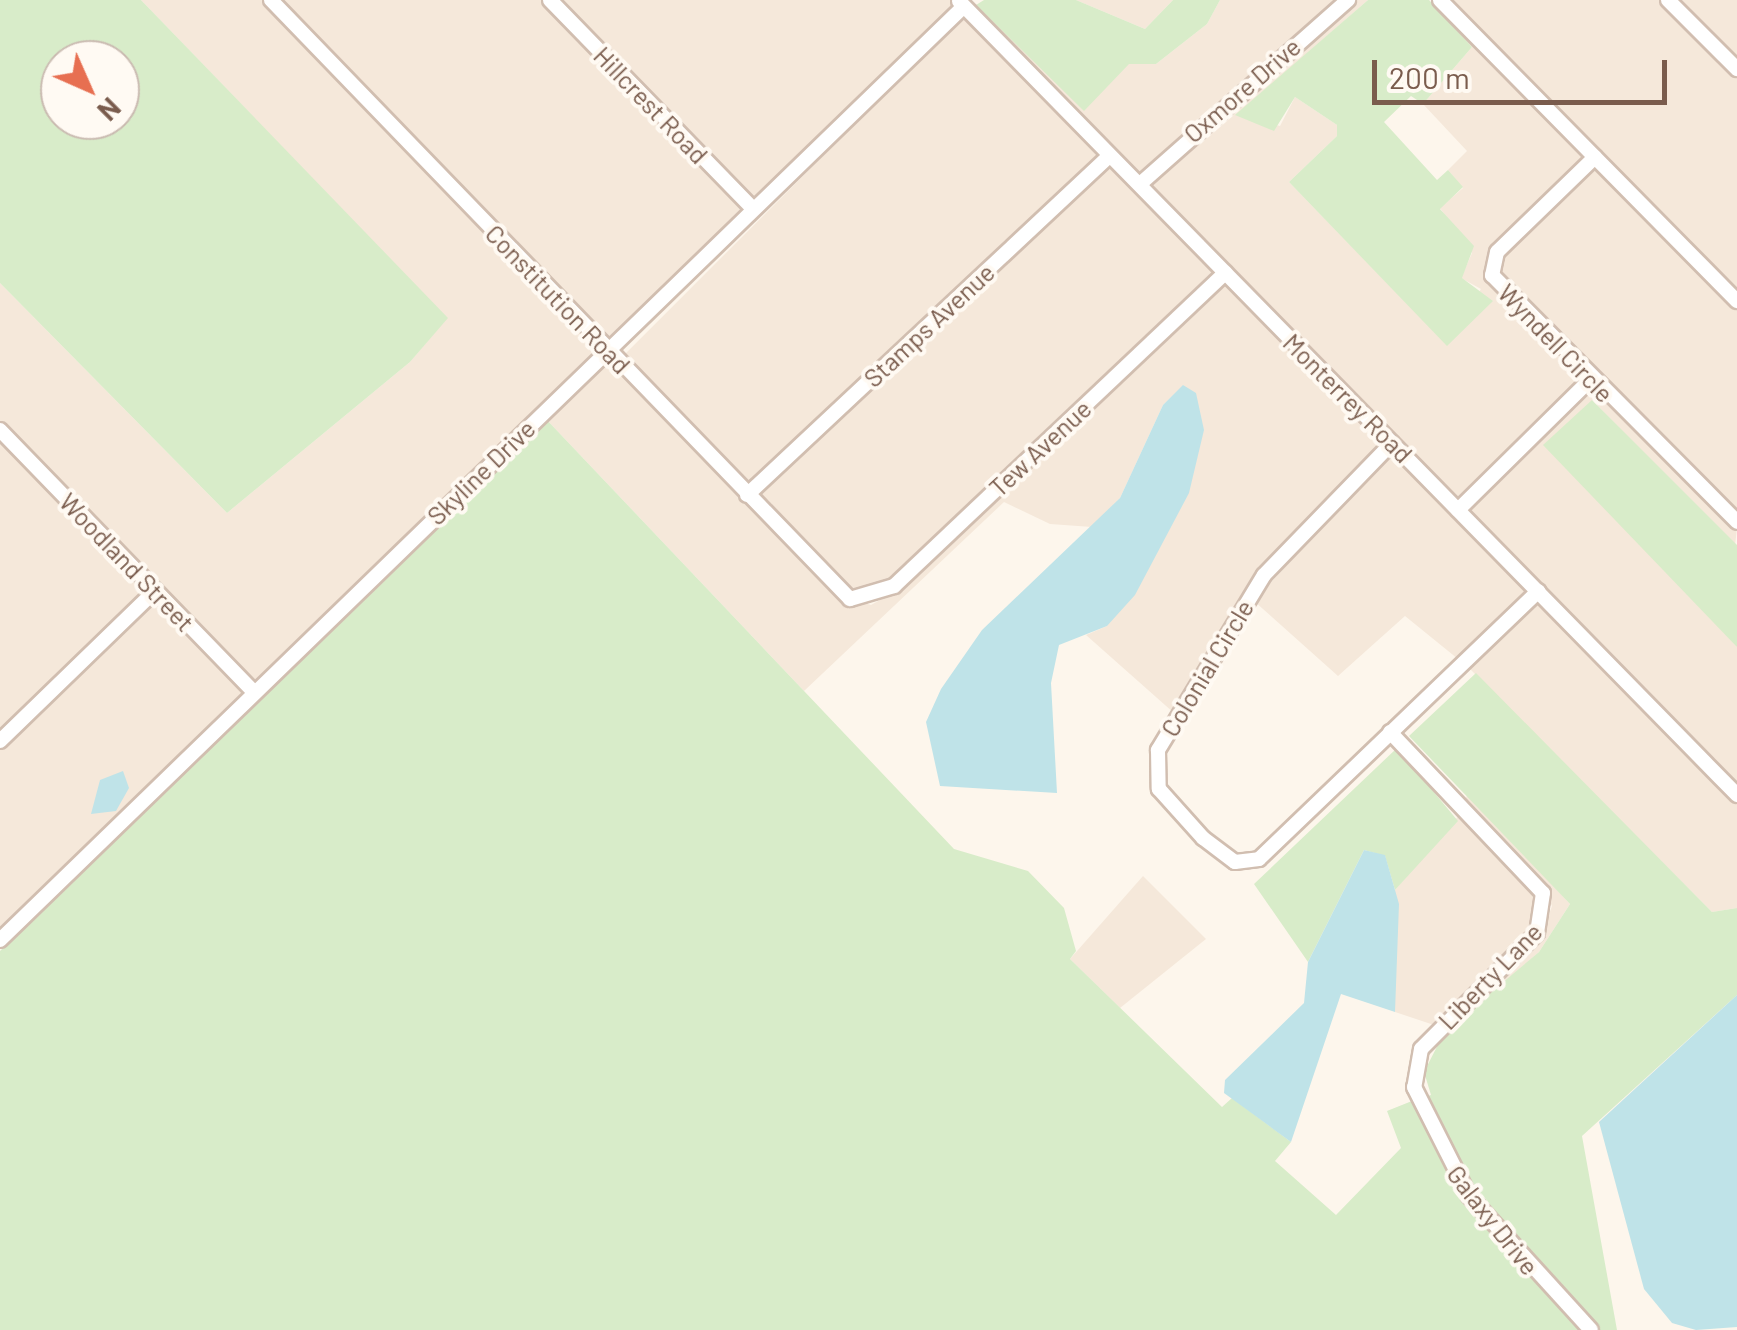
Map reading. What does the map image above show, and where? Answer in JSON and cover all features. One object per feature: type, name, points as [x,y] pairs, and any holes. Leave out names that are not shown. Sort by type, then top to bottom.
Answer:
[{"type":"street","name":"Constitution Road","points":[[271,0],[845,596]]},
{"type":"street","name":"Hillcrest Road","points":[[550,0],[753,209]]},
{"type":"street","name":"Oxmore Drive","points":[[1140,184],[1348,0]]},
{"type":"street","points":[[1440,0],[1737,301]]},
{"type":"street","points":[[1668,0],[1737,70]]},
{"type":"street","name":"Skyline Drive","points":[[0,940],[961,3]]},
{"type":"street","name":"Monterrey Road","points":[[961,3],[1737,795]]},
{"type":"street","name":"Stamps Avenue","points":[[747,495],[1110,155]]},
{"type":"street","name":"Wyndell Circle","points":[[1595,156],[1491,267],[1591,379],[1737,522]]},
{"type":"street","name":"Tew Avenue","points":[[845,596],[869,600],[894,586],[1225,273]]},
{"type":"street","points":[[1458,510],[1591,379]]},
{"type":"street","name":"Woodland Street","points":[[0,430],[255,693]]},
{"type":"street","name":"Colonial Circle","points":[[1392,442],[1264,575],[1158,750],[1155,778],[1220,854],[1249,863],[1538,591]]},
{"type":"street","points":[[0,741],[155,591]]},
{"type":"street","name":"Liberty Lane","points":[[1390,732],[1532,877],[1547,905],[1537,933],[1421,1049],[1416,1096]]},
{"type":"street","name":"Galaxy Drive","points":[[1416,1096],[1469,1196],[1590,1330]]},
{"type":"shaded area","points":[[141,0],[264,0],[599,349],[254,686],[0,423],[0,283],[227,513],[410,362],[447,318]]},
{"type":"shaded area","points":[[278,0],[543,0],[745,208],[606,342]]},
{"type":"shaded area","points":[[556,0],[951,0],[957,5],[752,202]]},
{"type":"shaded area","points":[[965,0],[1129,64],[1156,64],[1207,24],[1220,0],[1337,0],[1139,177]]},
{"type":"shaded area","points":[[1076,0],[1173,0],[1145,29]]},
{"type":"shaded area","points":[[1358,0],[1368,0],[1236,115],[1280,126],[1295,97],[1337,125],[1337,136],[1289,182],[1447,345],[1481,289],[1461,278],[1472,253],[1440,208],[1463,188],[1448,170],[1467,151],[1423,104],[1472,47],[1429,0],[1587,156],[1486,266],[1492,286],[1584,379],[1457,502],[1147,185]]},
{"type":"shaded area","points":[[1447,0],[1662,0],[1737,76],[1737,293]]},
{"type":"shaded area","points":[[1676,0],[1737,0],[1737,62]]},
{"type":"shaded area","points":[[965,14],[1104,153],[761,497],[621,358]]},
{"type":"shaded area","points":[[1111,162],[1217,272],[890,581],[851,593],[755,496]]},
{"type":"shaded area","points":[[1595,164],[1737,307],[1737,517],[1500,280],[1501,256]]},
{"type":"shaded area","points":[[1225,280],[1384,442],[1280,545],[1174,713],[1086,635],[1107,626],[1184,385],[1163,405],[1120,498],[1092,527],[1050,524],[1004,502],[804,691],[545,418],[607,357],[832,593],[871,605],[898,590]]},
{"type":"shaded area","points":[[1592,387],[1737,528],[1735,546],[1592,400],[1737,647],[1737,788],[1465,510]]},
{"type":"shaded area","points":[[0,438],[148,590],[0,733]]},
{"type":"shaded area","points":[[1392,450],[1530,590],[1458,659],[1405,616],[1338,676],[1254,601]]},
{"type":"shaded area","points":[[156,599],[247,693],[0,932],[0,749]]},
{"type":"shaded area","points":[[1538,599],[1737,802],[1737,908],[1712,912],[1467,666]]},
{"type":"shaded area","points":[[1468,793],[1570,904],[1539,952],[1449,1030],[1541,937],[1552,906],[1540,879],[1464,803]]},
{"type":"shaded area","points":[[1461,813],[1538,895],[1533,929],[1434,1025],[1395,1012],[1395,890]]},
{"type":"shaded area","points":[[1143,876],[1206,939],[1120,1008],[1070,959]]},
{"type":"green space","points":[[0,0],[141,0],[448,318],[410,362],[227,513],[0,283]]},
{"type":"green space","points":[[984,0],[1076,0],[1145,29],[1173,0],[1220,0],[1207,24],[1156,64],[1129,64],[1084,111],[976,5]]},
{"type":"green space","points":[[1368,0],[1429,0],[1472,47],[1423,104],[1411,96],[1384,122],[1437,180],[1448,170],[1463,187],[1440,209],[1474,246],[1462,278],[1493,301],[1447,346],[1289,182],[1337,136],[1337,125],[1295,97],[1274,131],[1235,115]]},
{"type":"green space","points":[[1592,400],[1737,545],[1737,647],[1543,445]]},
{"type":"green space","points":[[545,418],[954,849],[1028,871],[1064,908],[1076,951],[1070,959],[1222,1107],[1232,1098],[1291,1142],[1275,1161],[1336,1215],[1401,1148],[1387,1111],[1412,1101],[1477,1215],[1583,1330],[0,1330],[0,951]]},
{"type":"green space","points":[[1476,673],[1712,912],[1737,908],[1737,995],[1582,1136],[1617,1330],[1598,1330],[1476,1197],[1422,1098],[1431,1095],[1424,1072],[1445,1031],[1539,952],[1570,904],[1409,736]]},
{"type":"green space","points":[[1397,748],[1458,821],[1395,890],[1385,856],[1364,850],[1308,962],[1254,884]]},
{"type":"water","points":[[1183,385],[1196,393],[1204,430],[1189,493],[1135,595],[1107,626],[1059,645],[1051,683],[1057,793],[940,786],[926,722],[941,689],[982,630],[1120,498],[1163,405]]},
{"type":"water","points":[[123,771],[129,788],[116,811],[91,814],[100,780]]},
{"type":"water","points":[[1364,850],[1385,855],[1399,904],[1395,1012],[1341,994],[1291,1142],[1224,1093],[1225,1080],[1304,1003],[1308,962]]},
{"type":"water","points":[[1737,995],[1737,1327],[1696,1330],[1672,1323],[1644,1289],[1599,1122]]}]
